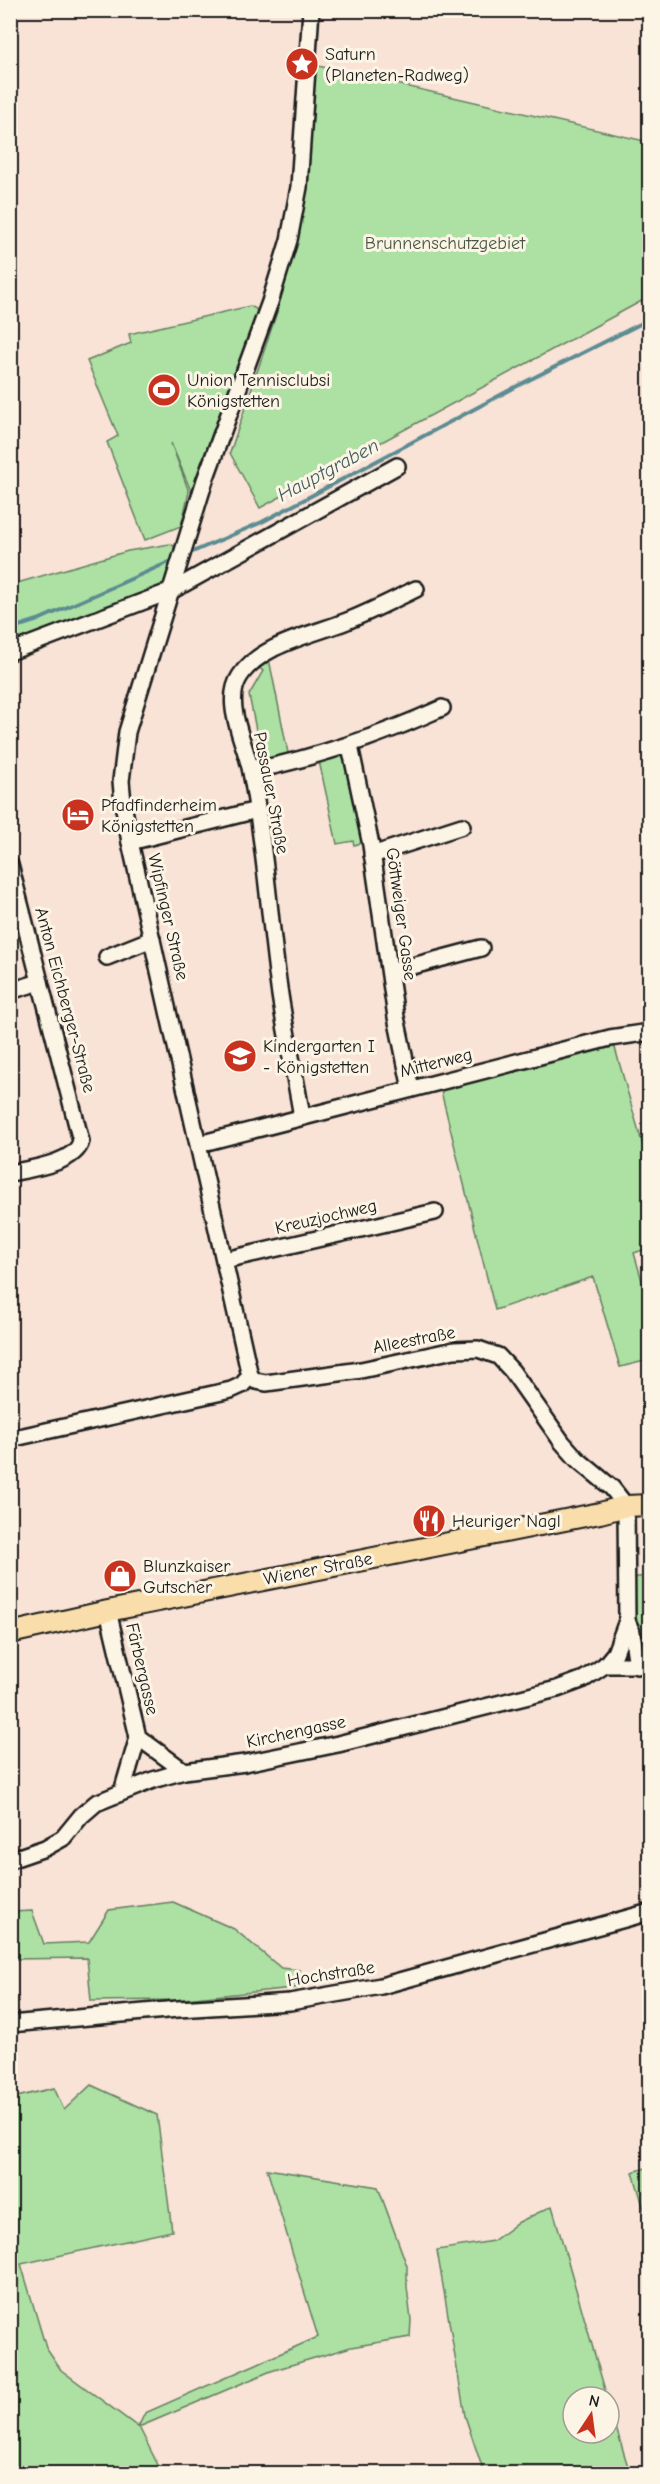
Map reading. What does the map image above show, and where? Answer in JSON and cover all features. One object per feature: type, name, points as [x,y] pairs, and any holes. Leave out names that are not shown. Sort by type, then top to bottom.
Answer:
[{"type":"main road","name":"Wiener Straße","points":[[626,1506],[638,1498],[650,1495]]},
{"type":"main road","name":"Wiener Straße","points":[[10,1633],[108,1611],[604,1513],[626,1506],[650,1505]]},
{"type":"street","name":"Wipfinger Straße","points":[[250,1376],[168,1002],[130,842],[122,791],[124,745],[138,691],[205,480],[270,302],[289,240],[299,187],[311,10]]},
{"type":"street","points":[[10,652],[172,588],[397,466]]},
{"type":"street","name":"Passauer Straße","points":[[302,1117],[279,988],[266,871],[251,771],[234,709],[237,678],[263,652],[348,621],[416,589]]},
{"type":"street","points":[[251,771],[350,746],[392,731],[442,708]]},
{"type":"street","name":"Göttweiger Gasse","points":[[350,746],[372,855],[396,1017],[411,1089]]},
{"type":"street","points":[[130,842],[256,810]]},
{"type":"street","points":[[372,855],[462,826]]},
{"type":"street","name":"Anton Eichberger-Straße","points":[[10,865],[81,1145],[74,1154],[64,1159],[10,1173]]},
{"type":"street","points":[[106,957],[152,939]]},
{"type":"street","points":[[390,972],[481,948]]},
{"type":"street","points":[[10,991],[40,982]]},
{"type":"street","name":"Mitterweg","points":[[199,1144],[610,1038],[650,1032]]},
{"type":"street","name":"Kreuzjochweg","points":[[225,1260],[435,1212]]},
{"type":"street","name":"Alleestraße","points":[[250,1376],[256,1381],[266,1383],[361,1370],[454,1350],[472,1349],[489,1352],[498,1356],[512,1371],[547,1424],[569,1451],[586,1468],[609,1485],[626,1506]]},
{"type":"street","points":[[10,1439],[231,1390],[242,1385],[250,1376]]},
{"type":"street","name":"Kirchengasse","points":[[10,1860],[54,1844],[70,1832],[88,1809],[108,1796],[184,1770],[245,1763],[338,1744],[556,1689],[584,1679],[605,1665],[615,1653],[627,1621],[626,1506]]},
{"type":"street","name":"Färbergasse","points":[[108,1611],[138,1737],[122,1792]]},
{"type":"street","points":[[605,1665],[617,1663],[643,1665],[627,1621]]},
{"type":"street","name":"Färbergasse","points":[[138,1737],[184,1770]]},
{"type":"street","name":"Hochstraße","points":[[10,2024],[290,2002],[381,1986],[650,1912]]},
{"type":"green space","name":"Brunnenschutzgebiet","points":[[314,65],[649,142],[649,297],[260,508],[230,453],[277,312],[295,245]]},
{"type":"green space","name":"Union Tennisclubsi Königstetten","points":[[250,306],[256,309],[257,313],[191,491],[171,443],[189,492],[181,526],[145,540],[107,442],[118,436],[87,361],[131,343],[129,334]]},
{"type":"green space","points":[[170,544],[174,546],[173,562],[159,588],[11,646],[10,585],[128,551]]},
{"type":"green space","points":[[269,659],[289,758],[263,764],[254,761],[253,758],[259,745],[249,695],[263,671],[257,666]]},
{"type":"green space","points":[[347,752],[365,842],[354,845],[353,841],[337,844],[319,761]]},
{"type":"green space","points":[[613,1041],[649,1167],[649,1248],[634,1253],[649,1305],[649,1360],[620,1367],[593,1277],[495,1310],[439,1083]]},
{"type":"green space","points":[[649,1576],[649,1658],[640,1658],[628,1578]]},
{"type":"green space","points":[[173,1902],[234,1929],[281,1968],[300,1970],[302,1987],[175,2000],[91,2001],[87,1958],[11,1959],[11,1912],[32,1911],[44,1944],[89,1942],[109,1910]]},
{"type":"green space","points":[[91,2085],[157,2115],[172,2231],[21,2264],[46,2348],[61,2370],[138,2427],[145,2413],[318,2337],[267,2169],[378,2187],[407,2266],[410,2337],[351,2347],[271,2371],[139,2427],[162,2473],[11,2473],[11,2113],[17,2097],[54,2088],[64,2110]]},
{"type":"green space","points":[[650,2167],[649,2226],[633,2172]]},
{"type":"green space","points":[[552,2206],[604,2385],[561,2385],[561,2445],[621,2444],[630,2473],[484,2473],[465,2416],[437,2250],[493,2241],[519,2222]]},
{"type":"waterway","name":"Hauptgraben","points":[[188,554],[262,522],[523,383],[650,319]]},
{"type":"waterway","name":"Hauptgraben","points":[[10,629],[38,620],[176,559]]},
{"type":"place","name":"Saturn (Planeten-Radweg)","points":[[302,64]]},
{"type":"place","name":"Union Tennisclubsi Königstetten","points":[[164,390]]},
{"type":"place","name":"Pfadfinderheim Königstetten","points":[[78,815]]},
{"type":"place","name":"Kindergarten I - Königstetten","points":[[240,1056]]},
{"type":"place","name":"Heuriger Nagl","points":[[429,1521]]},
{"type":"place","name":"Blunzkaiser Gutscher","points":[[120,1576]]}]
